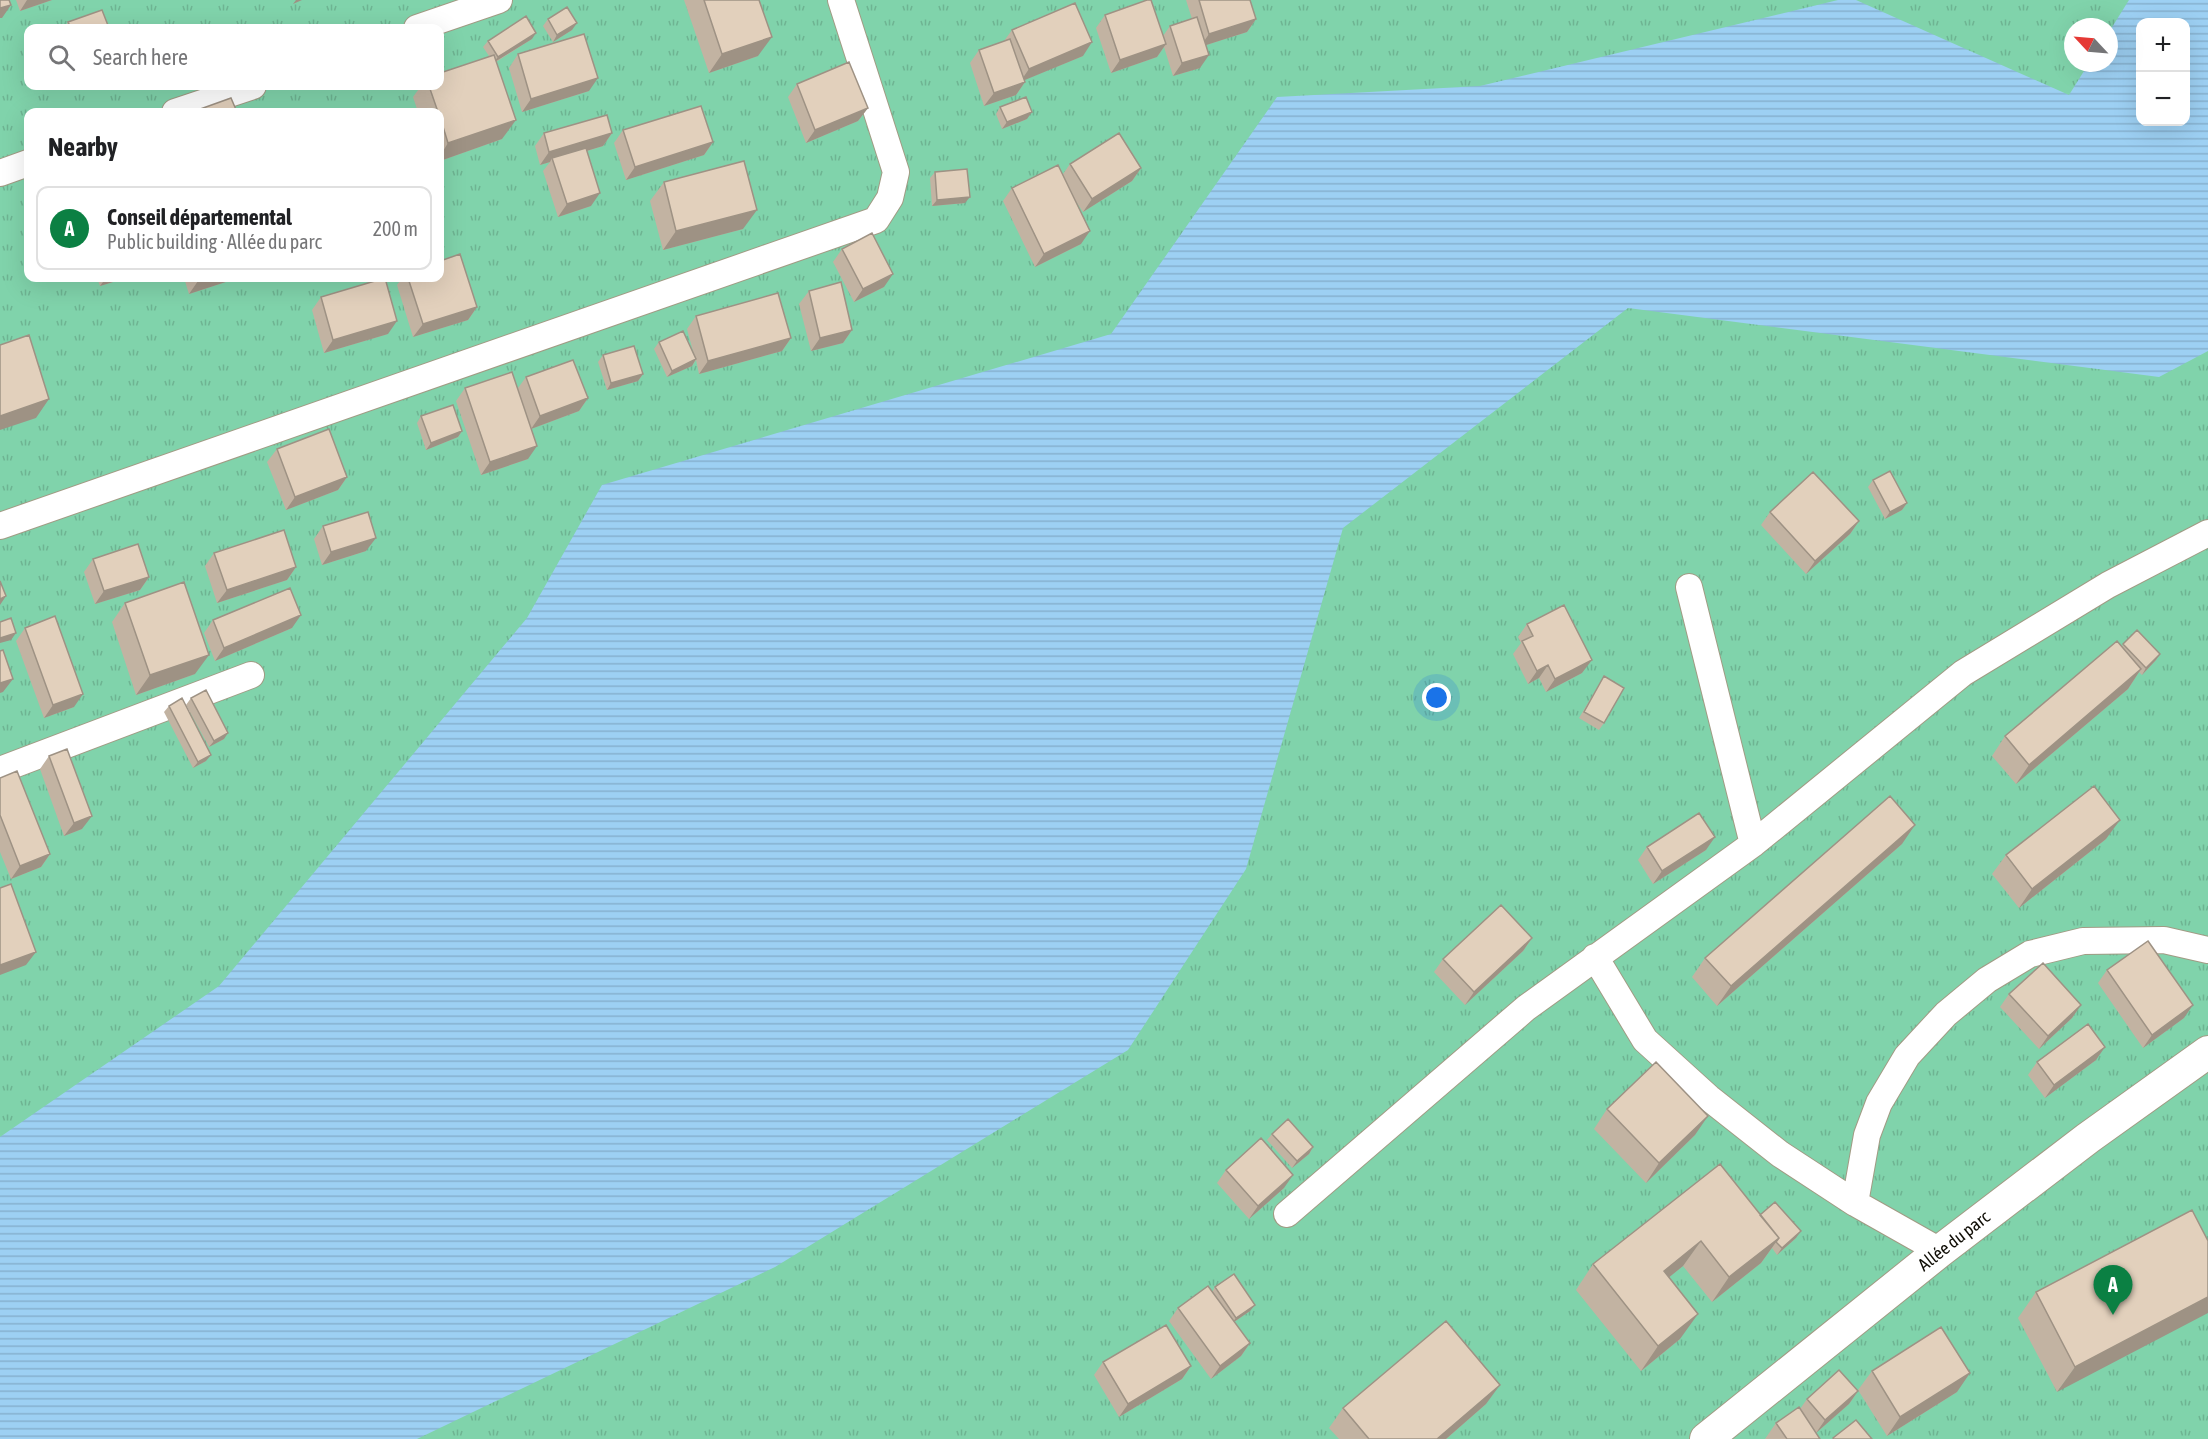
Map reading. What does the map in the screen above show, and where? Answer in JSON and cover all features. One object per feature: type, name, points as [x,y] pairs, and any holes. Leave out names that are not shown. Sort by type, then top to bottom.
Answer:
[{"type":"street","points":[[429,24],[499,0]]},
{"type":"street","points":[[0,526],[876,220],[890,198],[896,172],[842,0]]},
{"type":"street","points":[[187,108],[241,90]]},
{"type":"street","points":[[0,173],[24,164]]},
{"type":"street","points":[[1287,1215],[1526,1008],[1753,844],[1963,673],[2108,585],[2208,533]]},
{"type":"street","points":[[1689,587],[1753,844]]},
{"type":"street","points":[[0,770],[251,675]]},
{"type":"street","points":[[1855,1203],[1867,1135],[1884,1093],[1907,1056],[1946,1014],[1987,980],[2030,954],[2083,941],[2164,940],[2208,950]]},
{"type":"street","points":[[1595,957],[1645,1040],[1708,1098],[1779,1154],[1855,1203],[1941,1251]]},
{"type":"street","name":"Allée du parc","points":[[1706,1439],[1941,1251],[2088,1138],[2208,1052]]},
{"type":"green space","points":[[0,0],[2208,0],[2208,1439],[0,1439]]},
{"type":"water","points":[[1838,0],[1856,0],[2069,95],[2083,72],[2118,72],[2118,18],[2129,0],[2208,0],[2208,351],[2159,377],[1628,308],[1343,528],[1246,869],[1128,1050],[775,1267],[417,1439],[0,1439],[0,1137],[219,986],[527,618],[602,485],[1111,334],[1277,97],[1480,86]]},
{"type":"building","points":[[0,0],[9,0],[11,5],[0,8]]},
{"type":"building","points":[[704,0],[759,0],[772,37],[722,54]]},
{"type":"building","points":[[1151,0],[1166,44],[1120,60],[1105,15]]},
{"type":"building","points":[[1199,0],[1250,0],[1256,19],[1209,34]]},
{"type":"building","points":[[1075,3],[1092,42],[1029,69],[1012,30]]},
{"type":"building","points":[[567,7],[577,23],[557,35],[548,19]]},
{"type":"building","points":[[102,10],[107,24],[69,24],[68,22]]},
{"type":"building","points":[[526,16],[536,33],[498,57],[488,41]]},
{"type":"building","points":[[1197,17],[1209,55],[1182,63],[1170,26]]},
{"type":"building","points":[[584,34],[598,78],[531,99],[518,54]]},
{"type":"building","points":[[1010,39],[1025,82],[994,93],[979,50]]},
{"type":"building","points":[[494,55],[516,120],[448,143],[444,130],[444,108],[437,108],[430,90],[444,90],[444,72]]},
{"type":"building","points":[[849,62],[868,108],[815,130],[797,84]]},
{"type":"building","points":[[1026,97],[1032,112],[1007,122],[1000,107]]},
{"type":"building","points":[[231,98],[235,108],[203,108]]},
{"type":"building","points":[[701,106],[713,142],[635,167],[623,130]]},
{"type":"building","points":[[607,115],[612,133],[549,152],[544,133]]},
{"type":"building","points":[[1119,133],[1141,168],[1092,199],[1070,164]]},
{"type":"building","points":[[586,148],[600,193],[567,204],[552,158]]},
{"type":"building","points":[[744,161],[757,210],[676,231],[664,182]]},
{"type":"building","points":[[1058,165],[1090,231],[1044,254],[1012,188]]},
{"type":"building","points":[[967,169],[970,197],[937,200],[935,172]]},
{"type":"building","points":[[872,233],[893,274],[863,289],[842,249]]},
{"type":"building","points":[[460,254],[477,307],[423,324],[409,282],[444,282],[444,260]]},
{"type":"building","points":[[372,282],[386,282],[397,321],[333,340],[321,297]]},
{"type":"building","points":[[841,282],[852,330],[820,338],[809,291]]},
{"type":"building","points":[[778,293],[791,338],[708,361],[696,316]]},
{"type":"building","points":[[683,331],[696,359],[672,371],[659,342]]},
{"type":"building","points":[[29,335],[49,399],[0,416],[0,345]]},
{"type":"building","points":[[634,346],[643,374],[611,383],[603,355]]},
{"type":"building","points":[[573,360],[588,398],[540,416],[526,377]]},
{"type":"building","points":[[512,372],[537,446],[490,462],[465,388]]},
{"type":"building","points":[[453,405],[462,431],[431,443],[421,416]]},
{"type":"building","points":[[329,429],[347,477],[295,497],[277,449]]},
{"type":"building","points":[[1890,471],[1907,503],[1890,512],[1873,480]]},
{"type":"building","points":[[1813,472],[1859,521],[1815,561],[1770,512]]},
{"type":"building","points":[[368,512],[376,538],[331,552],[323,526]]},
{"type":"building","points":[[284,530],[296,567],[227,590],[214,553]]},
{"type":"building","points":[[138,544],[149,577],[104,591],[93,559]]},
{"type":"building","points":[[0,581],[6,596],[0,599]]},
{"type":"building","points":[[184,582],[209,655],[150,675],[125,603]]},
{"type":"building","points":[[290,588],[301,615],[224,648],[213,620]]},
{"type":"building","points":[[1564,605],[1592,660],[1555,679],[1548,665],[1537,671],[1522,641],[1533,636],[1527,624]]},
{"type":"building","points":[[55,616],[83,694],[53,705],[25,628]]},
{"type":"building","points":[[11,618],[16,633],[0,638],[0,622]]},
{"type":"building","points":[[2137,630],[2160,654],[2146,668],[2123,644]]},
{"type":"building","points":[[2117,641],[2141,669],[2029,765],[2005,736]]},
{"type":"building","points":[[3,650],[13,679],[0,683],[0,651]]},
{"type":"building","points":[[1604,676],[1624,688],[1604,723],[1584,712]]},
{"type":"building","points":[[206,690],[228,733],[214,741],[191,698]]},
{"type":"building","points":[[182,698],[211,755],[198,762],[169,706]]},
{"type":"building","points":[[67,749],[92,816],[74,823],[49,756]]},
{"type":"building","points":[[17,771],[50,854],[20,866],[0,815],[0,778]]},
{"type":"building","points":[[2094,786],[2120,820],[2032,889],[2006,855]]},
{"type":"building","points":[[1890,796],[1915,825],[1731,986],[1705,958]]},
{"type":"building","points":[[1699,813],[1715,837],[1662,871],[1647,847]]},
{"type":"building","points":[[11,884],[36,952],[0,965],[0,888]]},
{"type":"building","points":[[1501,905],[1532,938],[1474,992],[1443,959]]},
{"type":"building","points":[[2148,941],[2193,1005],[2152,1035],[2107,970]]},
{"type":"building","points":[[2043,963],[2081,1005],[2048,1036],[2009,994]]},
{"type":"building","points":[[2088,1024],[2105,1047],[2054,1085],[2037,1062]]},
{"type":"building","points":[[1656,1062],[1708,1116],[1659,1163],[1607,1109]]},
{"type":"building","points":[[1288,1119],[1313,1147],[1297,1161],[1272,1134]]},
{"type":"building","points":[[1261,1138],[1293,1175],[1258,1206],[1226,1170]]},
{"type":"building","points":[[1720,1164],[1779,1238],[1729,1277],[1701,1241],[1664,1271],[1698,1314],[1658,1346],[1593,1264]]},
{"type":"building","points":[[1775,1202],[1801,1231],[1782,1248],[1776,1242],[1779,1238],[1760,1215]]},
{"type":"building","points":[[2192,1210],[2208,1241],[2208,1297],[2075,1367],[2036,1292]]},
{"type":"building","points":[[1234,1274],[1255,1305],[1236,1318],[1215,1287]]},
{"type":"building","points":[[1208,1286],[1250,1343],[1220,1366],[1178,1308]]},
{"type":"building","points":[[1446,1321],[1500,1385],[1437,1439],[1369,1439],[1343,1408]]},
{"type":"building","points":[[1166,1325],[1191,1366],[1128,1404],[1103,1362]]},
{"type":"building","points":[[1941,1327],[1970,1373],[1900,1417],[1872,1371]]},
{"type":"building","points":[[1839,1370],[1858,1391],[1825,1420],[1807,1399]]},
{"type":"building","points":[[1799,1407],[1820,1439],[1787,1439],[1776,1423]]},
{"type":"building","points":[[1856,1420],[1872,1439],[1833,1438]]},
{"type":"place","name":"Conseil départemental","points":[[2113,1315]]}]
